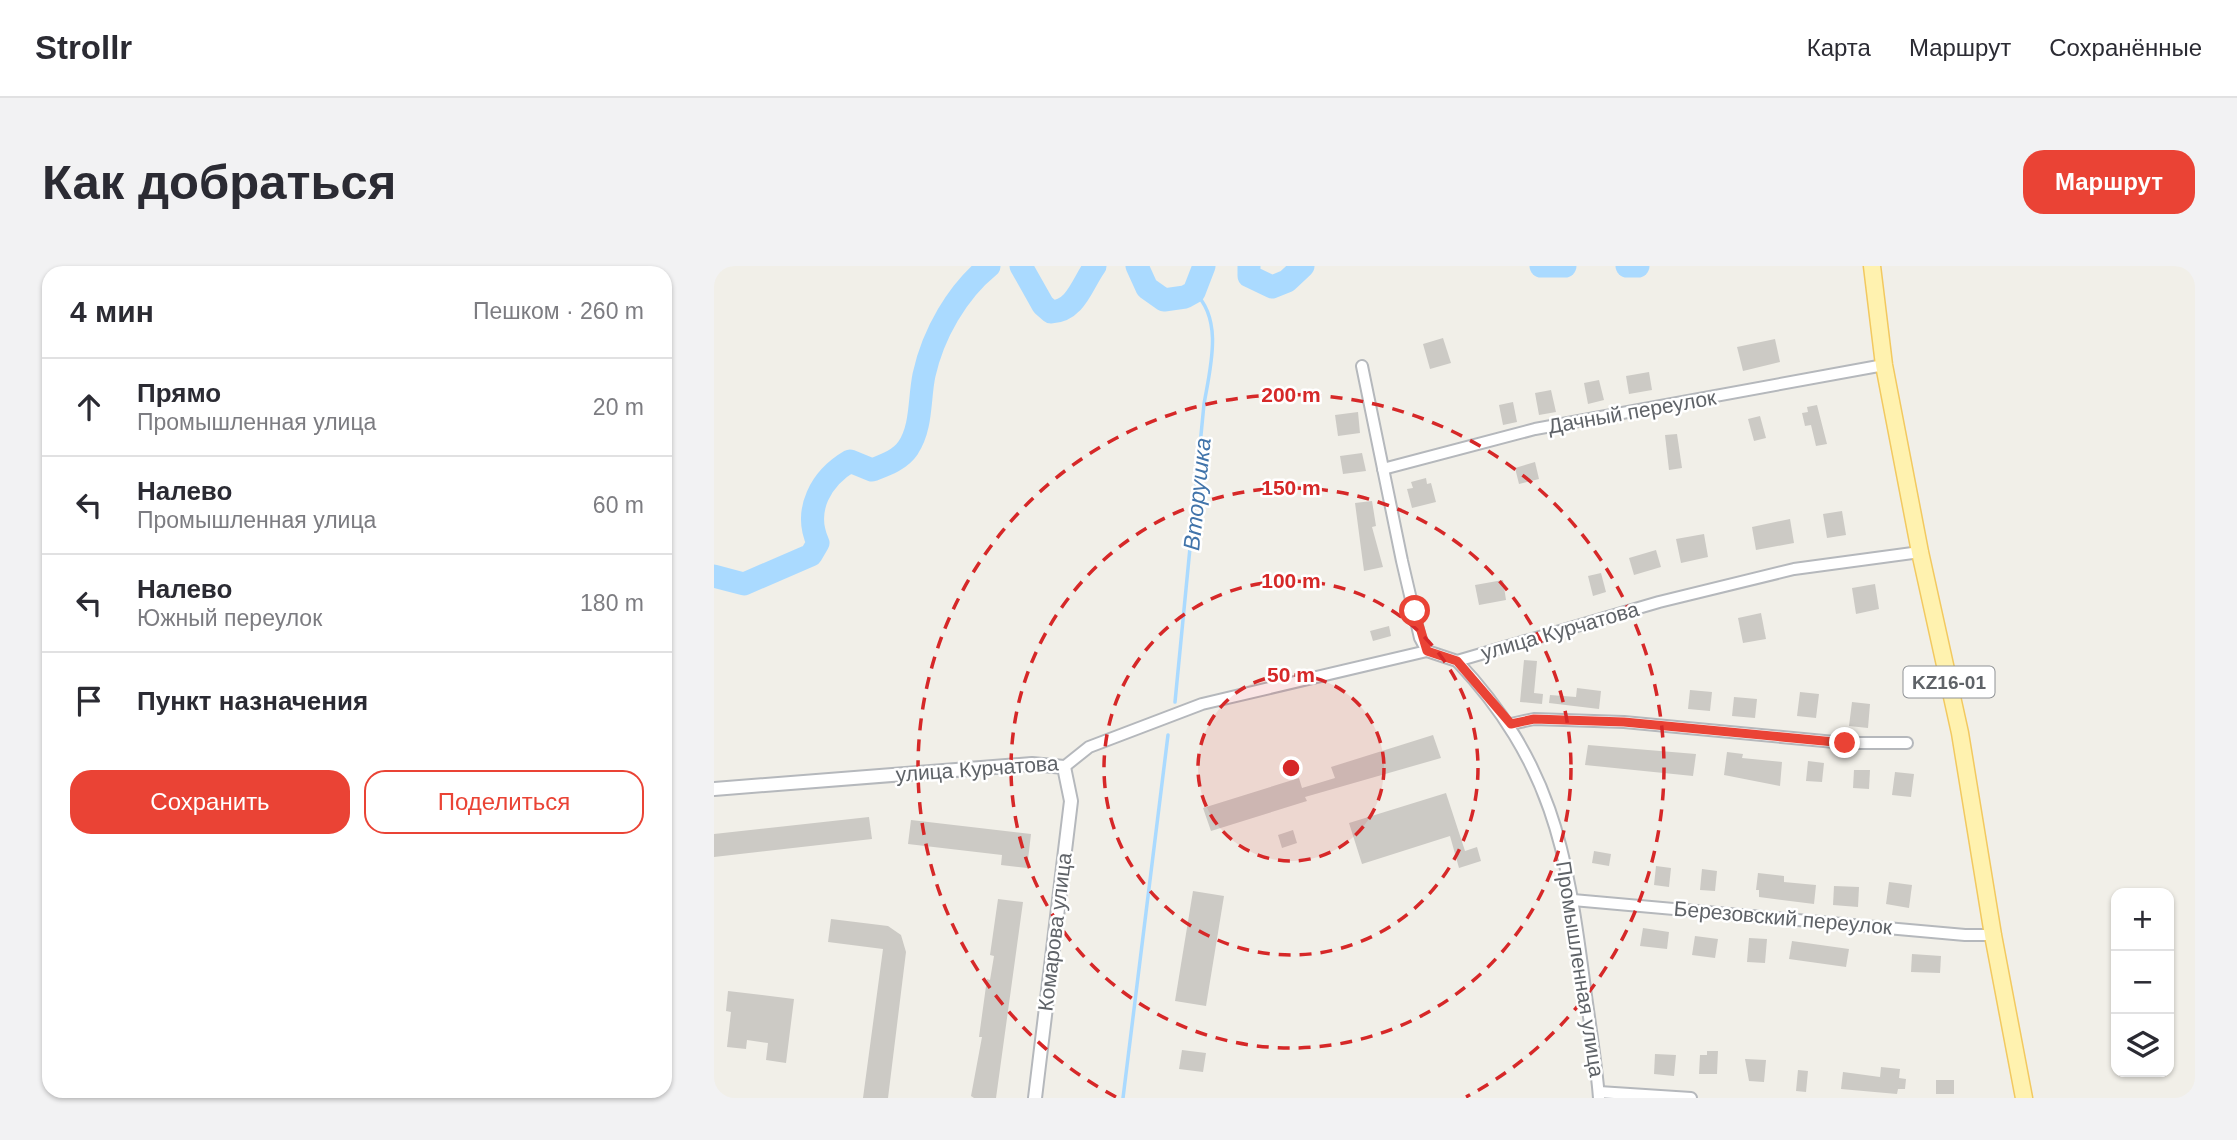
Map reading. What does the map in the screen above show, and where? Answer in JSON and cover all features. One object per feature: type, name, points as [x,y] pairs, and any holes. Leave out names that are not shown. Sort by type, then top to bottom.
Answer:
[{"type":"main road","name":"KZ16-01","points":[[1872,266],[1884,365],[1920,552],[1960,733],[1993,935],[2024,1098]]},
{"type":"street","name":"Дачный переулок","points":[[1383,469],[1535,429],[1884,365]]},
{"type":"street","points":[[1362,366],[1420,638],[1427,651]]},
{"type":"street","name":"улица Курчатова","points":[[714,789],[1032,764],[1064,767],[1089,747],[1202,704],[1427,651],[1457,661],[1659,602],[1794,569],[1920,552]]},
{"type":"street","name":"Промышленная улица","points":[[1457,661],[1511,724],[1548,801],[1573,900],[1599,1095]]},
{"type":"street","points":[[1511,724],[1534,719],[1624,722],[1845,743],[1907,743]]},
{"type":"street","name":"Комарова улица","points":[[1035,1098],[1071,801],[1064,767]]},
{"type":"street","name":"Березовский переулок","points":[[1573,900],[1939,933],[1993,935]]},
{"type":"street","points":[[1599,1095],[1691,1098]]},
{"type":"building","points":[[1443,338],[1451,363],[1430,369],[1423,344]]},
{"type":"building","points":[[1775,339],[1780,362],[1743,371],[1737,347]]},
{"type":"building","points":[[1649,372],[1652,390],[1629,394],[1626,376]]},
{"type":"building","points":[[1599,380],[1604,400],[1588,404],[1584,383]]},
{"type":"building","points":[[1551,390],[1556,412],[1539,415],[1535,393]]},
{"type":"building","points":[[1513,402],[1517,422],[1503,425],[1499,405]]},
{"type":"building","points":[[1817,405],[1827,444],[1816,446],[1811,425],[1805,426],[1802,413],[1808,412],[1807,407]]},
{"type":"building","points":[[1358,412],[1360,433],[1338,436],[1335,415]]},
{"type":"building","points":[[1760,416],[1766,438],[1754,441],[1748,419]]},
{"type":"building","points":[[1677,434],[1682,468],[1669,470],[1665,435]]},
{"type":"building","points":[[1362,453],[1366,471],[1343,474],[1340,456]]},
{"type":"building","points":[[1535,462],[1539,479],[1519,484],[1515,468]]},
{"type":"building","points":[[1426,478],[1427,484],[1431,483],[1436,502],[1412,508],[1407,489],[1413,488],[1411,482]]},
{"type":"building","points":[[1372,501],[1376,526],[1372,527],[1383,567],[1364,571],[1355,503]]},
{"type":"building","points":[[1842,511],[1846,535],[1827,538],[1823,514]]},
{"type":"building","points":[[1790,519],[1794,543],[1756,550],[1752,527]]},
{"type":"building","points":[[1704,534],[1708,557],[1681,563],[1676,539]]},
{"type":"building","points":[[1656,550],[1661,567],[1634,575],[1629,558]]},
{"type":"building","points":[[1601,573],[1606,592],[1593,596],[1588,576]]},
{"type":"building","points":[[1503,580],[1506,600],[1479,605],[1475,585]]},
{"type":"building","points":[[1875,584],[1879,609],[1856,614],[1852,588]]},
{"type":"building","points":[[1761,613],[1766,639],[1743,643],[1738,618]]},
{"type":"building","points":[[1389,626],[1391,636],[1373,641],[1370,631]]},
{"type":"building","points":[[1524,660],[1537,661],[1534,693],[1543,694],[1542,704],[1520,702]]},
{"type":"building","points":[[1577,688],[1601,691],[1599,709],[1549,703],[1550,695],[1576,697]]},
{"type":"building","points":[[1690,690],[1712,692],[1710,711],[1688,709]]},
{"type":"building","points":[[1800,692],[1819,694],[1816,718],[1797,716]]},
{"type":"building","points":[[1734,697],[1757,699],[1755,718],[1732,716]]},
{"type":"building","points":[[1852,702],[1870,704],[1868,728],[1849,726]]},
{"type":"building","points":[[1433,735],[1441,758],[1305,797],[1307,801],[1211,831],[1203,808],[1299,778],[1302,788],[1335,778],[1331,767]]},
{"type":"building","points":[[1588,745],[1696,754],[1693,776],[1585,765]]},
{"type":"building","points":[[1727,752],[1743,754],[1742,758],[1782,762],[1780,786],[1724,775]]},
{"type":"building","points":[[1808,761],[1824,763],[1822,782],[1806,781]]},
{"type":"building","points":[[1854,770],[1870,770],[1869,789],[1853,788]]},
{"type":"building","points":[[1895,772],[1914,774],[1911,797],[1892,795]]},
{"type":"building","points":[[1446,793],[1465,851],[1477,847],[1481,861],[1459,868],[1450,836],[1362,864],[1349,823]]},
{"type":"building","points":[[869,817],[872,839],[714,857],[714,834]]},
{"type":"building","points":[[911,820],[1031,834],[1027,868],[1001,865],[1002,855],[908,844]]},
{"type":"building","points":[[1293,830],[1297,843],[1282,848],[1278,835]]},
{"type":"building","points":[[1594,851],[1611,854],[1609,866],[1592,863]]},
{"type":"building","points":[[1656,866],[1671,868],[1669,887],[1654,885]]},
{"type":"building","points":[[1702,869],[1717,871],[1715,891],[1700,890]]},
{"type":"building","points":[[1758,873],[1784,876],[1784,882],[1816,885],[1814,904],[1759,897],[1759,890],[1756,890]]},
{"type":"building","points":[[1889,882],[1912,885],[1909,908],[1886,904]]},
{"type":"building","points":[[1834,886],[1859,887],[1858,907],[1833,905]]},
{"type":"building","points":[[1193,891],[1224,896],[1206,1006],[1175,1001]]},
{"type":"building","points":[[998,899],[1023,902],[996,1098],[974,1098],[971,1096],[982,1037],[979,1037],[987,979],[990,980],[994,956],[990,955]]},
{"type":"building","points":[[831,919],[888,926],[901,935],[906,952],[888,1098],[863,1098],[883,949],[828,942]]},
{"type":"building","points":[[1643,928],[1669,932],[1667,949],[1640,946]]},
{"type":"building","points":[[1695,936],[1718,939],[1715,958],[1692,955]]},
{"type":"building","points":[[1749,938],[1767,939],[1765,963],[1747,962]]},
{"type":"building","points":[[1792,941],[1849,949],[1846,967],[1789,959]]},
{"type":"building","points":[[1912,954],[1941,956],[1940,973],[1911,972]]},
{"type":"building","points":[[728,991],[794,999],[786,1063],[766,1060],[768,1043],[747,1040],[746,1049],[727,1047],[731,1012],[726,1011]]},
{"type":"building","points":[[1182,1050],[1206,1053],[1203,1072],[1179,1069]]},
{"type":"building","points":[[1707,1051],[1718,1051],[1717,1074],[1699,1074],[1700,1055],[1707,1055]]},
{"type":"building","points":[[1655,1054],[1676,1055],[1674,1076],[1654,1074]]},
{"type":"building","points":[[1745,1059],[1766,1060],[1764,1082],[1749,1081]]},
{"type":"building","points":[[1881,1067],[1900,1069],[1899,1078],[1906,1079],[1905,1089],[1898,1089],[1897,1094],[1841,1089],[1843,1072],[1880,1077]]},
{"type":"building","points":[[1798,1070],[1808,1071],[1806,1092],[1796,1091]]},
{"type":"building","points":[[1936,1080],[1954,1080],[1954,1094],[1936,1094]]},
{"type":"waterway","name":"Вторушка","points":[[714,576],[744,584],[811,555],[818,543],[814,531],[814,507],[823,486],[831,476],[850,461],[872,470],[892,462],[905,452],[916,431],[924,375],[933,344],[957,301],[977,276],[989,266]]},
{"type":"waterway","name":"Вторушка","points":[[1021,266],[1043,305],[1051,312],[1067,307],[1072,302],[1095,266]]},
{"type":"waterway","name":"Вторушка","points":[[1137,266],[1147,288],[1164,300],[1185,297],[1194,292],[1204,266]]},
{"type":"waterway","name":"Вторушка","points":[[1249,266],[1249,276],[1272,287],[1287,281],[1303,266]]},
{"type":"waterway","name":"Вторушка","points":[[1541,266],[1565,266]]},
{"type":"waterway","name":"Вторушка","points":[[1627,266],[1638,266]]},
{"type":"waterway","name":"Вторушка","points":[[1175,702],[1212,345],[1209,316],[1194,292]]},
{"type":"waterway","name":"Вторушка","points":[[1123,1098],[1168,735]]},
{"type":"route","points":[[1415,611],[1420,638],[1427,651],[1457,661],[1511,724],[1534,719],[1624,722],[1845,743]]}]
